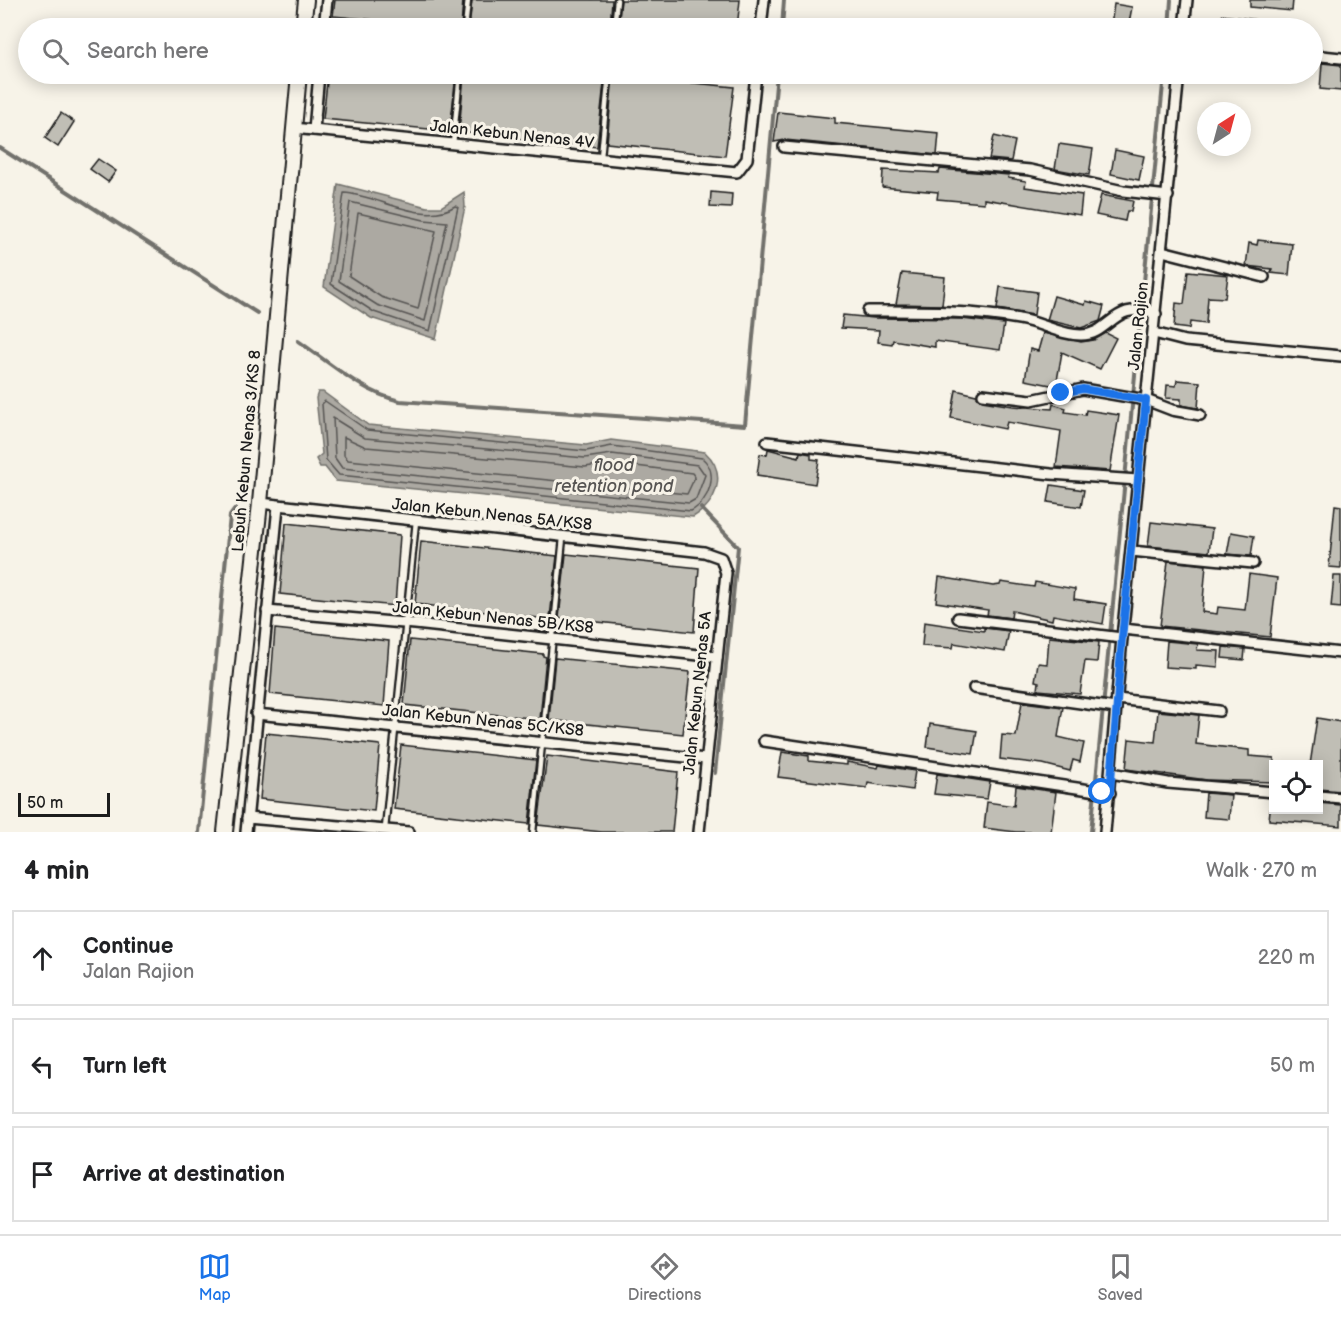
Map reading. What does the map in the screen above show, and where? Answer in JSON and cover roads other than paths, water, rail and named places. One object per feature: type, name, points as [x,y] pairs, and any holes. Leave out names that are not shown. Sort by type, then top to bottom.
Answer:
[{"type":"street","points":[[304,18],[306,0]]},
{"type":"street","points":[[325,18],[327,0]]},
{"type":"street","points":[[762,18],[764,0]]},
{"type":"street","points":[[1185,18],[1187,0]]},
{"type":"street","points":[[1323,56],[1341,58]]},
{"type":"street","name":"Lebuh Kebun Nenas 3/KS 8","points":[[225,832],[260,503],[298,84]]},
{"type":"street","points":[[314,130],[318,84]]},
{"type":"street","name":"Jalan Kebun Nenas 4V","points":[[293,128],[736,172],[747,159],[755,84]]},
{"type":"street","name":"Jalan Rajion","points":[[1105,832],[1106,793],[1111,773],[1120,635],[1134,552],[1135,481],[1143,400],[1154,333],[1154,313],[1162,251],[1164,195],[1178,84]]},
{"type":"street","points":[[784,147],[1030,170],[1144,195],[1164,195]]},
{"type":"street","points":[[1162,251],[1264,277]]},
{"type":"street","points":[[868,311],[949,311],[1021,319],[1071,335],[1089,335],[1117,315],[1135,310],[1154,313]]},
{"type":"street","points":[[1154,333],[1185,341],[1341,356]]},
{"type":"street","points":[[983,394],[1031,400],[1083,389],[1143,400],[1172,410],[1200,415]]},
{"type":"street","points":[[767,442],[1135,481]]},
{"type":"street","name":"Jalan Kebun Nenas 5A/KS8","points":[[260,503],[704,552],[721,558]]},
{"type":"street","points":[[246,832],[278,506]]},
{"type":"street","points":[[1134,552],[1253,563]]},
{"type":"street","name":"Jalan Kebun Nenas 5A","points":[[699,832],[726,573],[721,558]]},
{"type":"street","name":"Jalan Kebun Nenas 5B/KS8","points":[[267,611],[717,657]]},
{"type":"street","points":[[958,618],[1102,636],[1120,635],[1341,653]]},
{"type":"street","points":[[974,688],[1116,704],[1219,711]]},
{"type":"street","name":"Jalan Kebun Nenas 5C/KS8","points":[[256,714],[706,759]]},
{"type":"street","points":[[764,741],[1106,793]]},
{"type":"street","points":[[1111,773],[1168,783],[1269,792]]},
{"type":"street","points":[[1323,796],[1341,798]]},
{"type":"street","points":[[247,818],[409,832]]},
{"type":"lane","points":[[466,18],[468,0]]},
{"type":"lane","points":[[615,18],[617,0]]},
{"type":"lane","points":[[453,144],[459,84]]},
{"type":"lane","points":[[601,159],[608,84]]},
{"type":"lane","points":[[384,831],[416,521]]},
{"type":"lane","points":[[533,832],[563,538]]},
{"type":"water","points":[[338,184],[427,207],[441,207],[464,192],[465,207],[436,339],[371,318],[324,287]]},
{"type":"water","name":"flood retention pond","points":[[318,392],[323,392],[368,425],[586,445],[611,440],[705,452],[716,469],[717,487],[708,504],[693,517],[336,481],[325,467],[320,467],[316,459],[322,454],[316,398]]},
{"type":"waterway","points":[[783,18],[784,0]]},
{"type":"waterway","points":[[1170,18],[1171,0]]},
{"type":"waterway","points":[[298,341],[360,384],[400,401],[745,425],[776,84]]},
{"type":"waterway","points":[[1091,832],[1163,84]]},
{"type":"waterway","points":[[0,148],[257,313]]},
{"type":"waterway","points":[[701,508],[738,547],[715,773]]},
{"type":"waterway","points":[[199,832],[230,516],[235,509]]}]
